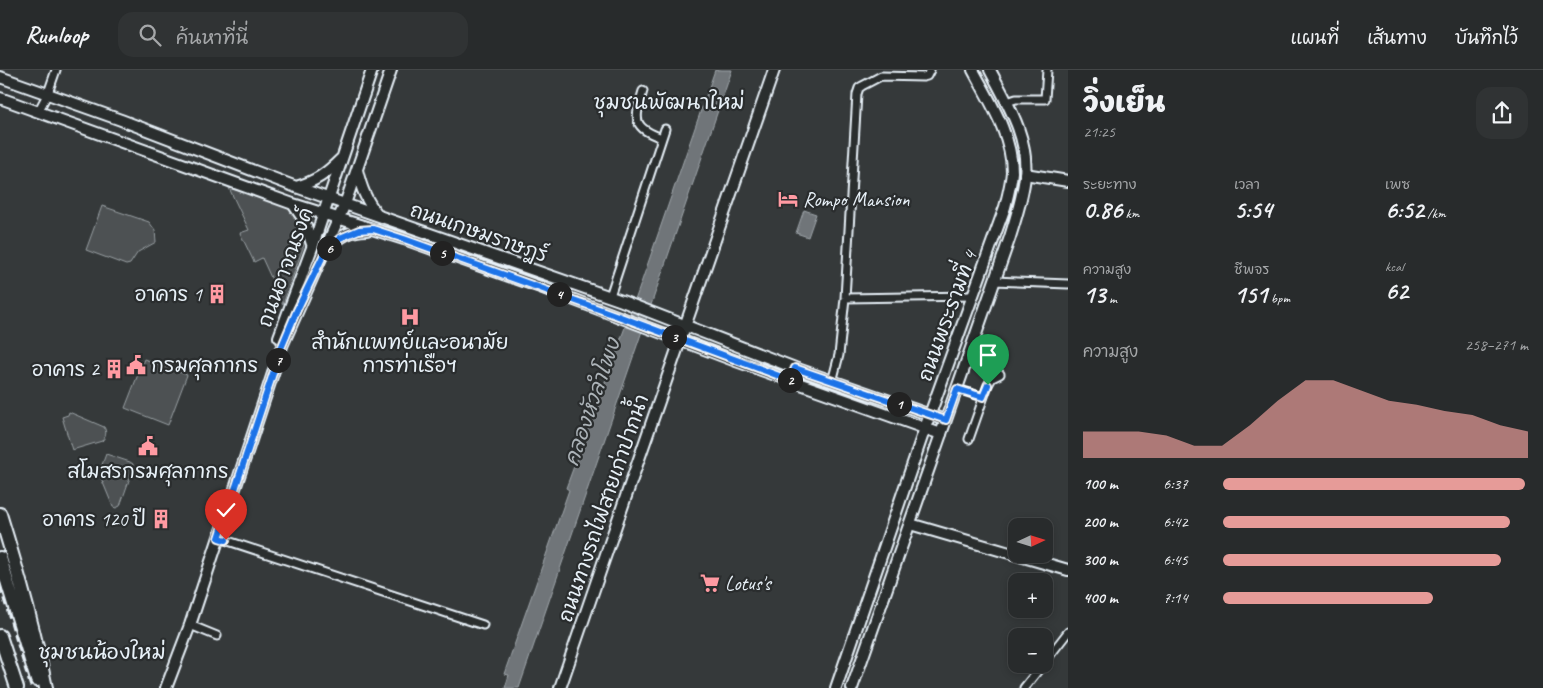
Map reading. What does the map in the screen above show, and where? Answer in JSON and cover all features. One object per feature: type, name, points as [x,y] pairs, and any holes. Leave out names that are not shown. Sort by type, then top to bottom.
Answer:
[{"type":"highway","points":[[0,514],[37,641],[46,688]]},
{"type":"highway","points":[[0,558],[39,688]]},
{"type":"highway","points":[[0,636],[17,688]]},
{"type":"street","points":[[38,112],[48,93],[56,70]]},
{"type":"street","name":"ถนนอาจณรงค์","points":[[160,688],[195,590],[274,351],[343,158],[372,70]]},
{"type":"street","name":"ถนนอาจณรงค์","points":[[166,688],[190,625],[282,346],[345,204],[391,70]]},
{"type":"street","points":[[684,325],[774,70]]},
{"type":"street","points":[[832,382],[839,355],[845,298],[856,94],[859,88],[870,83],[882,73],[923,77],[927,76],[930,70]]},
{"type":"street","name":"ถนนพระรามที่ 4","points":[[836,688],[925,428],[1005,207],[1012,174],[1008,145],[1003,129],[973,70]]},
{"type":"street","name":"ถนนพระรามที่ 4","points":[[852,688],[1018,210],[1026,163],[1022,137],[1007,102],[990,70]]},
{"type":"street","points":[[1007,102],[1016,99],[1045,99],[1047,70]]},
{"type":"street","name":"ถนนเกษมราษฎร์","points":[[0,78],[48,93],[296,187],[610,296],[832,382],[946,420]]},
{"type":"street","points":[[643,91],[637,112],[639,124],[648,133],[662,138]]},
{"type":"street","name":"ถนนเกษมราษฎร์","points":[[0,98],[293,204],[373,229],[515,279],[941,434]]},
{"type":"street","points":[[610,296],[665,129]]},
{"type":"street","points":[[296,187],[318,179],[343,158]]},
{"type":"street","points":[[357,170],[368,204],[378,215]]},
{"type":"street","points":[[1025,174],[1068,181]]},
{"type":"street","points":[[293,204],[304,220],[312,246]]},
{"type":"street","points":[[324,254],[331,245],[345,235],[359,230],[373,229]]},
{"type":"street","points":[[515,279],[520,265]]},
{"type":"street","points":[[994,282],[1068,284]]},
{"type":"street","points":[[845,298],[973,296]]},
{"type":"street","name":"ถนนทางรถไฟสายเก่าปากน้ำ","points":[[560,688],[684,325]]},
{"type":"street","points":[[790,380],[795,368]]},
{"type":"street","points":[[969,439],[990,381],[1000,374]]},
{"type":"street","points":[[957,389],[983,397]]},
{"type":"street","points":[[910,524],[1068,570]]},
{"type":"street","points":[[219,538],[482,626]]},
{"type":"street","points":[[190,625],[217,636]]},
{"type":"street","points":[[1053,651],[1068,632]]},
{"type":"street","points":[[1024,688],[1035,673]]},
{"type":"shaded area","points":[[715,70],[732,70],[519,688],[505,688],[509,675],[504,674],[569,490],[566,488],[638,292]]},
{"type":"shaded area","points":[[229,188],[285,207],[296,216],[300,224],[305,242],[283,304],[262,258],[254,262],[240,233],[249,230]]},
{"type":"shaded area","points":[[102,206],[149,222],[155,230],[156,242],[138,252],[130,264],[126,265],[86,250]]},
{"type":"shaded area","points":[[804,210],[816,214],[808,237],[796,233]]},
{"type":"shaded area","points":[[144,359],[187,375],[168,425],[125,408]]},
{"type":"shaded area","points":[[69,412],[104,427],[106,433],[102,441],[72,450],[62,417],[68,415]]},
{"type":"shaded area","points":[[106,454],[133,464],[120,506],[116,508],[113,507],[99,473]]},
{"type":"railway","points":[[0,587],[31,688]]},
{"type":"place","name":"Rompo Mansion","points":[[788,199]]},
{"type":"place","name":"อาคาร 1","points":[[217,294]]},
{"type":"place","name":"สำนักแพทย์และอนามัย การท่าเรือฯ","points":[[410,317]]},
{"type":"place","name":"กรมศุลกากร","points":[[136,365]]},
{"type":"place","name":"อาคาร 2","points":[[114,369]]},
{"type":"place","name":"สโมสรกรมศุลกากร","points":[[148,446]]},
{"type":"place","name":"อาคาร 120 ปี","points":[[161,519]]},
{"type":"place","name":"Lotus's","points":[[710,583]]},
{"type":"district","name":"ชุมชนพัฒนาใหม่","points":[[669,102]]},
{"type":"district","name":"ชุมชนน้องใหม่","points":[[102,652]]},
{"type":"route","points":[[226,540],[219,538],[282,346],[297,310],[324,254],[340,238],[350,232],[359,230],[373,229],[404,239],[790,380],[795,368],[946,420],[957,389],[983,397],[988,385]]},
{"type":"water label","name":"คลองหัวลำโพง","points":[[592,402]]}]
